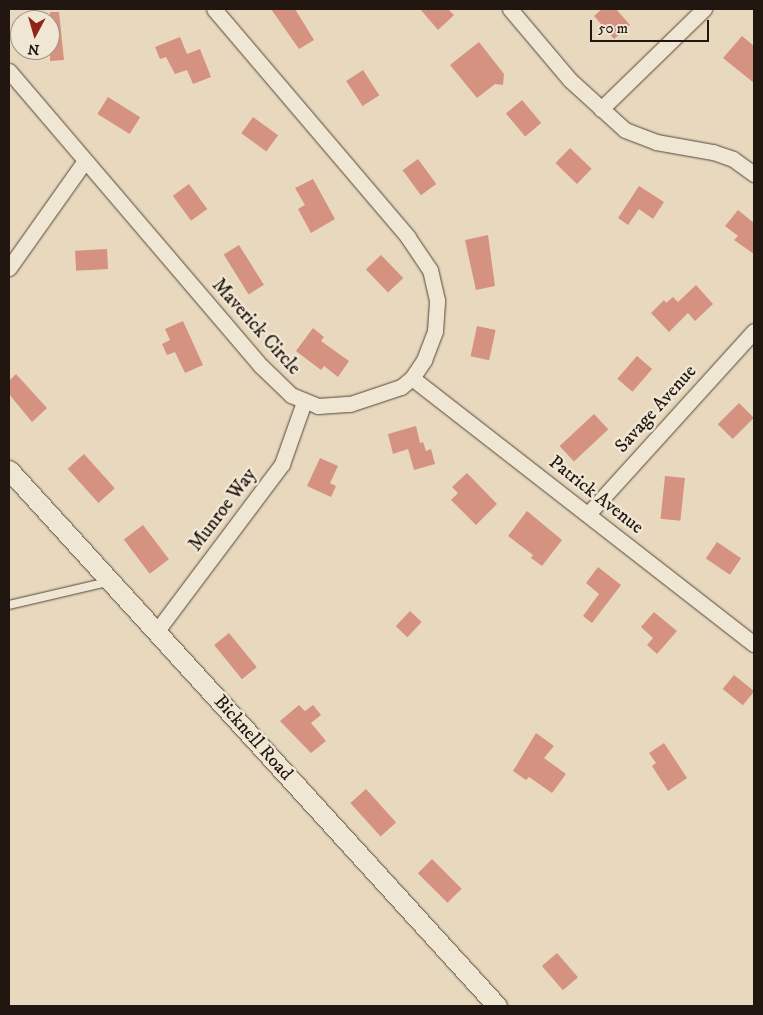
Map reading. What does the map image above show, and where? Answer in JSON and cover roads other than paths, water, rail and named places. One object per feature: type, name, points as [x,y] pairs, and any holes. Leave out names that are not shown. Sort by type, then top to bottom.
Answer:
[{"type":"street","name":"Maverick Circle","points":[[9,71],[84,162],[261,366],[292,395],[304,402],[318,406],[368,401],[401,387],[412,378],[430,347],[437,315],[434,286],[422,254],[214,9]]},
{"type":"street","points":[[510,9],[570,80],[625,130],[639,136],[713,152],[733,159],[754,174]]},
{"type":"street","points":[[601,109],[704,9]]},
{"type":"street","points":[[9,268],[84,162]]},
{"type":"street","name":"Savage Avenue","points":[[588,514],[754,331]]},
{"type":"street","name":"Patrick Avenue","points":[[412,378],[754,644]]},
{"type":"street","name":"Munroe Way","points":[[156,632],[282,464],[304,402]]},
{"type":"street","name":"Bicknell Road","points":[[9,470],[498,1006]]},
{"type":"lane","points":[[9,605],[110,581]]}]
